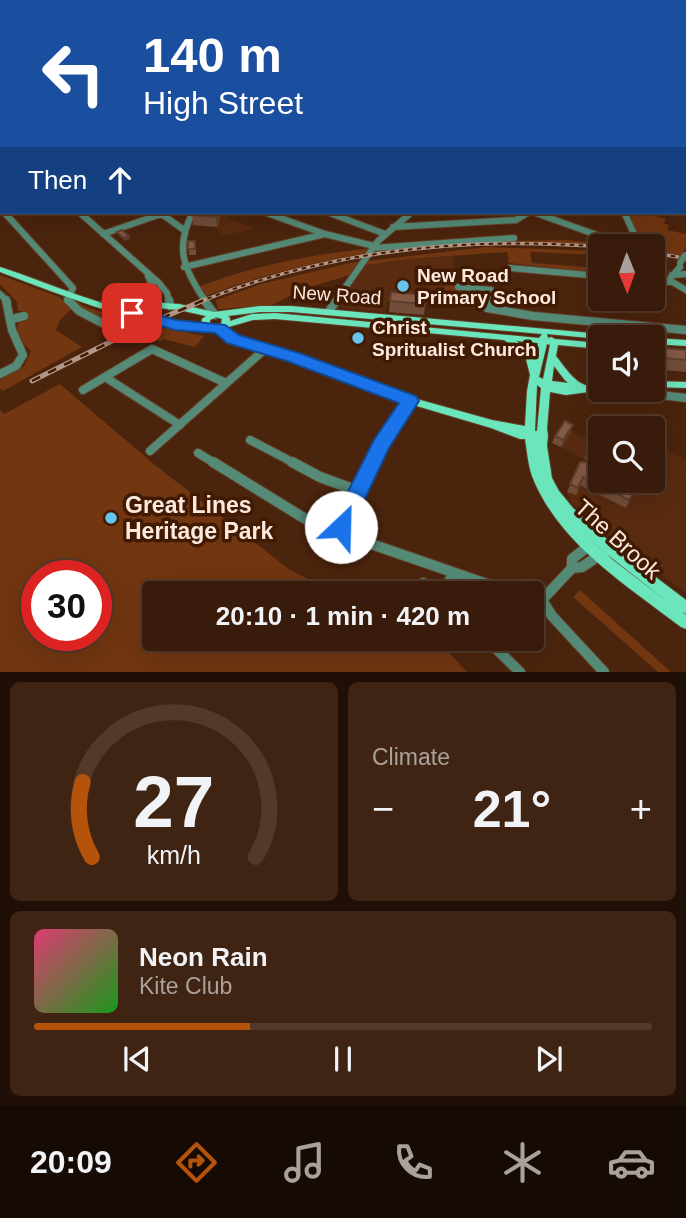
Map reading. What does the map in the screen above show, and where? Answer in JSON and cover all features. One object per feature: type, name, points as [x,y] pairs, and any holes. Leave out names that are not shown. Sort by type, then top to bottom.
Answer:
[{"type":"main road","points":[[0,269],[70,294],[152,318],[219,327]]},
{"type":"main road","points":[[93,301],[170,306],[215,315],[226,319],[219,327]]},
{"type":"main road","name":"New Road","points":[[215,315],[275,308],[329,311],[527,329],[548,338],[588,344]]},
{"type":"main road","points":[[215,315],[206,319],[204,324],[219,327],[227,337],[410,401],[492,424],[515,434],[543,435]]},
{"type":"main road","name":"New Road","points":[[219,327],[252,317],[275,316],[501,337],[588,338]]},
{"type":"main road","points":[[501,337],[528,354],[543,384],[572,392],[588,389]]},
{"type":"main road","points":[[543,384],[548,338]]},
{"type":"main road","points":[[548,338],[552,355],[566,377],[580,387]]},
{"type":"main road","points":[[665,342],[686,343]]},
{"type":"main road","points":[[665,351],[686,354]]},
{"type":"main road","points":[[543,384],[552,355]]},
{"type":"main road","points":[[543,384],[588,387]]},
{"type":"main road","name":"The Brook","points":[[543,384],[531,397],[527,433],[536,474],[549,504],[593,542],[686,608]]},
{"type":"main road","name":"The Brook","points":[[543,384],[546,474],[555,496],[593,542]]},
{"type":"main road","points":[[665,384],[686,385]]},
{"type":"main road","name":"The Brook","points":[[605,551],[686,623]]},
{"type":"street","points":[[6,214],[73,288],[67,299],[79,310],[112,328]]},
{"type":"street","points":[[81,214],[164,289],[170,306]]},
{"type":"street","points":[[103,234],[157,214]]},
{"type":"street","points":[[160,214],[175,226],[184,229]]},
{"type":"street","points":[[192,214],[184,229],[181,256],[198,293],[215,315]]},
{"type":"street","points":[[270,214],[325,234],[374,247],[514,238]]},
{"type":"street","points":[[332,214],[384,234]]},
{"type":"street","points":[[329,311],[384,234],[409,214]]},
{"type":"street","points":[[393,227],[516,220],[527,214]]},
{"type":"street","points":[[537,214],[608,239],[635,244],[635,236],[625,214]]},
{"type":"street","points":[[184,267],[325,234]]},
{"type":"street","points":[[671,278],[686,255]]},
{"type":"street","points":[[665,279],[686,274],[680,265]]},
{"type":"street","points":[[510,268],[588,275]]},
{"type":"street","points":[[147,274],[156,296],[152,318]]},
{"type":"street","points":[[671,278],[686,290]]},
{"type":"street","points":[[458,288],[491,290],[490,309],[533,316],[686,330]]},
{"type":"street","points":[[0,294],[8,302],[12,330],[23,357],[13,369],[0,374]]},
{"type":"street","points":[[12,319],[24,316]]},
{"type":"street","points":[[83,390],[152,349],[226,383]]},
{"type":"street","points":[[150,451],[265,349]]},
{"type":"street","points":[[105,377],[180,425]]},
{"type":"street","points":[[665,397],[686,398]]},
{"type":"street","points":[[341,530],[342,522],[381,446],[410,401]]},
{"type":"street","points":[[250,440],[320,477],[358,491]]},
{"type":"street","points":[[198,453],[320,527],[341,530],[349,537],[477,581]]},
{"type":"street","points":[[572,568],[572,559],[593,542]]},
{"type":"street","points":[[544,593],[572,568],[582,567],[605,551]]},
{"type":"street","points":[[449,581],[453,573]]},
{"type":"street","points":[[544,607],[604,672]]},
{"type":"street","points":[[498,651],[520,672]]},
{"type":"shaded area","points":[[197,214],[231,214],[227,218],[255,229],[222,236],[216,227],[191,226]]},
{"type":"shaded area","points":[[628,214],[656,214],[666,219],[664,223],[669,225],[667,230],[686,234],[686,247],[681,256],[665,254],[665,234],[634,234]]},
{"type":"shaded area","points":[[565,240],[588,242],[588,246],[497,243],[385,251],[311,264],[239,284],[204,297],[198,287],[242,272],[333,253],[379,247]]},
{"type":"shaded area","points":[[487,247],[588,251],[588,254],[530,252],[532,263],[588,267],[588,272],[509,263],[507,252],[407,259],[361,266],[357,273],[303,289],[272,305],[218,309],[216,300],[261,284],[350,263]]},
{"type":"shaded area","name":"New Road Primary School","points":[[453,256],[457,290],[478,292],[488,297],[487,310],[387,301],[385,312],[343,308],[339,304],[361,266]]},
{"type":"shaded area","points":[[446,270],[456,272],[457,290],[478,292],[488,297],[488,306],[462,304],[466,293],[463,291],[444,294]]},
{"type":"shaded area","points":[[0,275],[59,297],[73,308],[60,320],[56,330],[82,347],[3,391],[0,389],[0,380],[24,366],[31,351],[21,341],[17,329],[19,320],[26,317],[26,311],[18,311],[17,302],[0,284]]},
{"type":"shaded area","points":[[75,301],[88,308],[142,322],[112,336],[107,334],[116,328],[76,306]]},
{"type":"shaded area","points":[[155,326],[204,336],[195,347],[164,339],[160,342],[143,331]]},
{"type":"shaded area","name":"Great Lines Heritage Park","points":[[60,384],[155,465],[290,570],[312,581],[142,581],[142,651],[447,651],[467,672],[0,672],[0,410],[4,414]]},
{"type":"shaded area","points":[[563,428],[588,438],[588,493],[665,493],[665,450],[686,460],[686,593],[592,523],[570,501],[567,492],[583,459],[553,443]]},
{"type":"shaded area","points":[[580,590],[671,672],[658,672],[573,597]]},
{"type":"building","points":[[192,214],[217,214],[216,217]]},
{"type":"building","points":[[122,230],[129,236],[123,238],[117,232]]},
{"type":"building","points":[[188,241],[195,241],[195,249],[188,249]]},
{"type":"building","points":[[391,292],[426,295],[425,304],[390,301]]},
{"type":"building","points":[[665,348],[686,350],[686,360],[665,358]]},
{"type":"building","points":[[565,421],[573,425],[563,440],[555,436]]},
{"type":"building","points":[[580,462],[588,463],[588,480],[583,477],[578,488],[570,484]]},
{"type":"building","points":[[615,493],[633,493],[629,500]]},
{"type":"railway","points":[[201,301],[297,270],[398,251],[501,244],[588,246]]},
{"type":"railway","points":[[665,255],[678,257]]},
{"type":"railway","points":[[32,381],[132,331],[201,301]]},
{"type":"place","name":"New Road Primary School","points":[[403,286]]},
{"type":"place","name":"Christ Spritualist Church","points":[[358,338]]},
{"type":"place","name":"Great Lines Heritage Park","points":[[111,518]]},
{"type":"route","points":[[132,313],[175,325],[220,328],[225,335],[233,339],[293,357],[410,401],[381,446],[341,527]]}]
